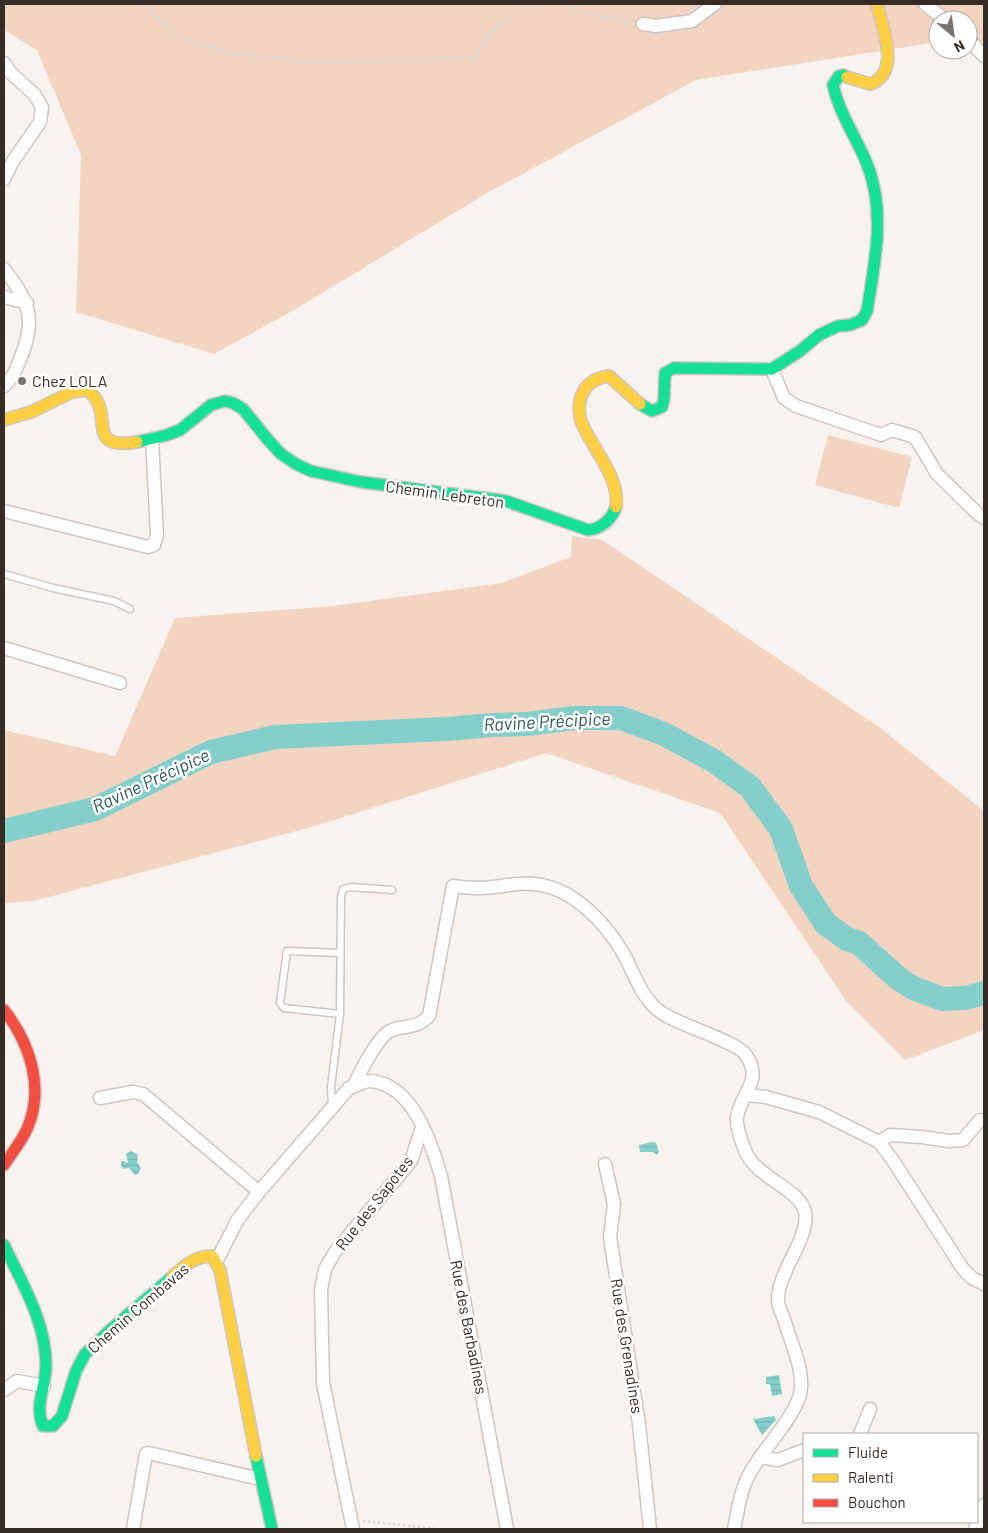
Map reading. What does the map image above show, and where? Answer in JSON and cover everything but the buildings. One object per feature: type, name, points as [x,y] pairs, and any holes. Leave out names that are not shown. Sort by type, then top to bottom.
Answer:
[{"type":"street","points":[[643,24],[656,26],[692,21],[715,4]]},
{"type":"street","points":[[877,4],[878,14],[886,39],[886,70],[875,82],[869,84],[843,75],[839,76],[833,85],[834,94],[865,159],[876,191],[878,242],[867,311],[862,320],[838,326],[819,335],[800,351],[772,369],[784,398],[796,406],[881,435],[892,430],[915,437],[937,474],[982,515]]},
{"type":"street","points":[[4,62],[11,73],[35,95],[42,107],[40,122],[4,179]]},
{"type":"street","points":[[4,269],[27,303],[29,320],[28,340],[13,378],[4,386]]},
{"type":"street","points":[[4,297],[27,303]]},
{"type":"street","name":"Chemin Lebreton","points":[[4,420],[31,412],[72,392],[87,390],[98,397],[102,407],[102,430],[105,436],[112,443],[123,445],[178,431],[207,407],[217,403],[231,402],[245,409],[266,439],[285,457],[301,467],[333,478],[506,501],[591,530],[599,527],[612,516],[616,506],[616,490],[611,476],[581,421],[580,405],[584,388],[597,377],[609,376],[622,386],[641,407],[652,411],[662,407],[665,400],[665,373],[674,368],[772,369]]},
{"type":"street","points":[[4,511],[148,547],[154,545],[156,535],[152,438]]},
{"type":"street","points":[[4,648],[120,683]]},
{"type":"street","points":[[354,1086],[360,1070],[384,1035],[391,1030],[422,1024],[429,1016],[453,886],[472,888],[533,883],[564,892],[599,920],[615,938],[648,1001],[679,1023],[744,1051],[752,1064],[753,1081],[737,1119],[745,1150],[756,1168],[802,1203],[805,1213],[805,1226],[788,1265],[780,1288],[778,1302],[801,1374],[801,1390],[797,1406],[748,1475],[742,1492],[734,1529]]},
{"type":"street","points":[[4,1010],[22,1035],[28,1048],[33,1066],[34,1084],[33,1108],[29,1124],[4,1165]]},
{"type":"street","points":[[272,1529],[260,1479],[220,1270],[216,1262],[238,1219],[332,1105],[349,1088],[369,1081],[389,1086],[404,1097],[414,1110],[422,1127]]},
{"type":"street","points":[[100,1098],[133,1092],[143,1094],[259,1192]]},
{"type":"street","points":[[747,1094],[766,1097],[819,1112],[879,1142],[963,1269],[972,1278],[984,1284]]},
{"type":"street","points":[[879,1142],[890,1134],[922,1136],[949,1141],[962,1140],[980,1120]]},
{"type":"street","name":"Rue des Sapotes","points":[[352,1525],[323,1384],[321,1290],[325,1270],[335,1252],[411,1161],[422,1127]]},
{"type":"street","name":"Rue des Barbadines","points":[[422,1127],[436,1158],[441,1176],[507,1529]]},
{"type":"street","name":"Rue des Grenadines","points":[[605,1164],[614,1204],[610,1237],[639,1424],[650,1529]]},
{"type":"street","name":"Chemin Combavas","points":[[4,1245],[40,1322],[46,1365],[39,1412],[44,1426],[54,1426],[62,1416],[76,1371],[84,1354],[109,1330],[187,1264],[201,1256],[212,1256],[216,1262]]},
{"type":"street","points":[[4,1390],[17,1382],[44,1386]]},
{"type":"street","points":[[860,1433],[870,1409]]},
{"type":"street","points":[[760,1457],[778,1460],[803,1450]]},
{"type":"street","points":[[133,1529],[146,1454],[149,1453],[260,1479]]},
{"type":"street","points":[[978,1519],[984,1505]]},
{"type":"lane","points":[[4,574],[52,588],[114,602],[130,609]]},
{"type":"lane","points":[[332,1105],[331,1087],[340,1014],[341,896],[343,889],[351,887],[392,890]]},
{"type":"lane","points":[[340,953],[287,951],[280,1003],[284,1008],[340,1014]]},
{"type":"path","points":[[143,4],[182,40],[238,54],[314,63],[474,58],[497,26],[533,4]]},
{"type":"path","points":[[567,4],[577,11],[643,24]]},
{"type":"path","points":[[352,1525],[438,1529]]},
{"type":"shaded area","points":[[4,4],[984,4],[984,41],[978,41],[978,10],[928,10],[928,44],[696,80],[487,193],[294,310],[214,354],[76,312],[81,155],[37,50],[4,30]]},
{"type":"shaded area","points":[[828,435],[912,457],[899,508],[815,485]]},
{"type":"shaded area","points":[[572,536],[602,540],[879,727],[984,811],[984,1030],[905,1060],[847,1002],[720,813],[546,753],[315,826],[34,901],[4,903],[4,730],[115,756],[175,618],[333,606],[501,583],[571,557]]},
{"type":"water","points":[[656,1143],[659,1152],[657,1155],[653,1152],[640,1152],[639,1145]]},
{"type":"water","points":[[131,1151],[138,1155],[137,1162],[141,1168],[138,1174],[135,1175],[129,1168],[124,1169],[121,1166],[121,1161],[128,1162],[126,1154]]},
{"type":"water","points":[[779,1375],[782,1394],[772,1396],[770,1384],[766,1384],[766,1377]]},
{"type":"water","points":[[774,1416],[776,1420],[762,1435],[753,1419]]},
{"type":"waterway","name":"Ravine Précipice","points":[[4,831],[95,809],[211,752],[275,737],[527,724],[574,718],[621,718],[664,734],[714,761],[750,787],[781,829],[801,886],[826,924],[847,939],[859,943],[899,979],[913,988],[942,999],[965,998],[984,993]]},
{"type":"traffic: fast","points":[[640,404],[652,411],[662,407],[665,373],[674,368],[772,369],[800,351],[819,335],[838,326],[850,325],[862,320],[867,311],[876,254],[876,197],[865,159],[847,123],[833,85],[839,76],[847,77]]},
{"type":"traffic: fast","points":[[137,442],[180,430],[211,405],[225,401],[243,409],[281,454],[311,471],[361,482],[506,501],[588,530],[597,528],[605,523],[612,516],[616,507]]},
{"type":"traffic: fast","points":[[4,1245],[32,1303],[42,1333],[46,1365],[40,1403],[43,1426],[53,1426],[62,1416],[76,1371],[85,1354],[172,1277]]},
{"type":"traffic: fast","points":[[256,1456],[272,1529]]},
{"type":"traffic: slow","points":[[847,77],[870,84],[880,78],[885,70],[888,60],[887,48],[877,4]]},
{"type":"traffic: slow","points":[[616,507],[614,484],[581,421],[579,405],[588,385],[609,376],[640,404]]},
{"type":"traffic: slow","points":[[4,420],[31,412],[72,392],[87,390],[96,399],[105,435],[110,441],[120,443],[137,442]]},
{"type":"traffic: slow","points":[[172,1277],[190,1262],[206,1256],[212,1256],[220,1270],[256,1456]]},
{"type":"traffic: jam","points":[[4,1010],[21,1037],[27,1051],[32,1066],[35,1098],[27,1129],[4,1165]]},
{"type":"place","name":"Chez LOLA","points":[[22,381]]}]
